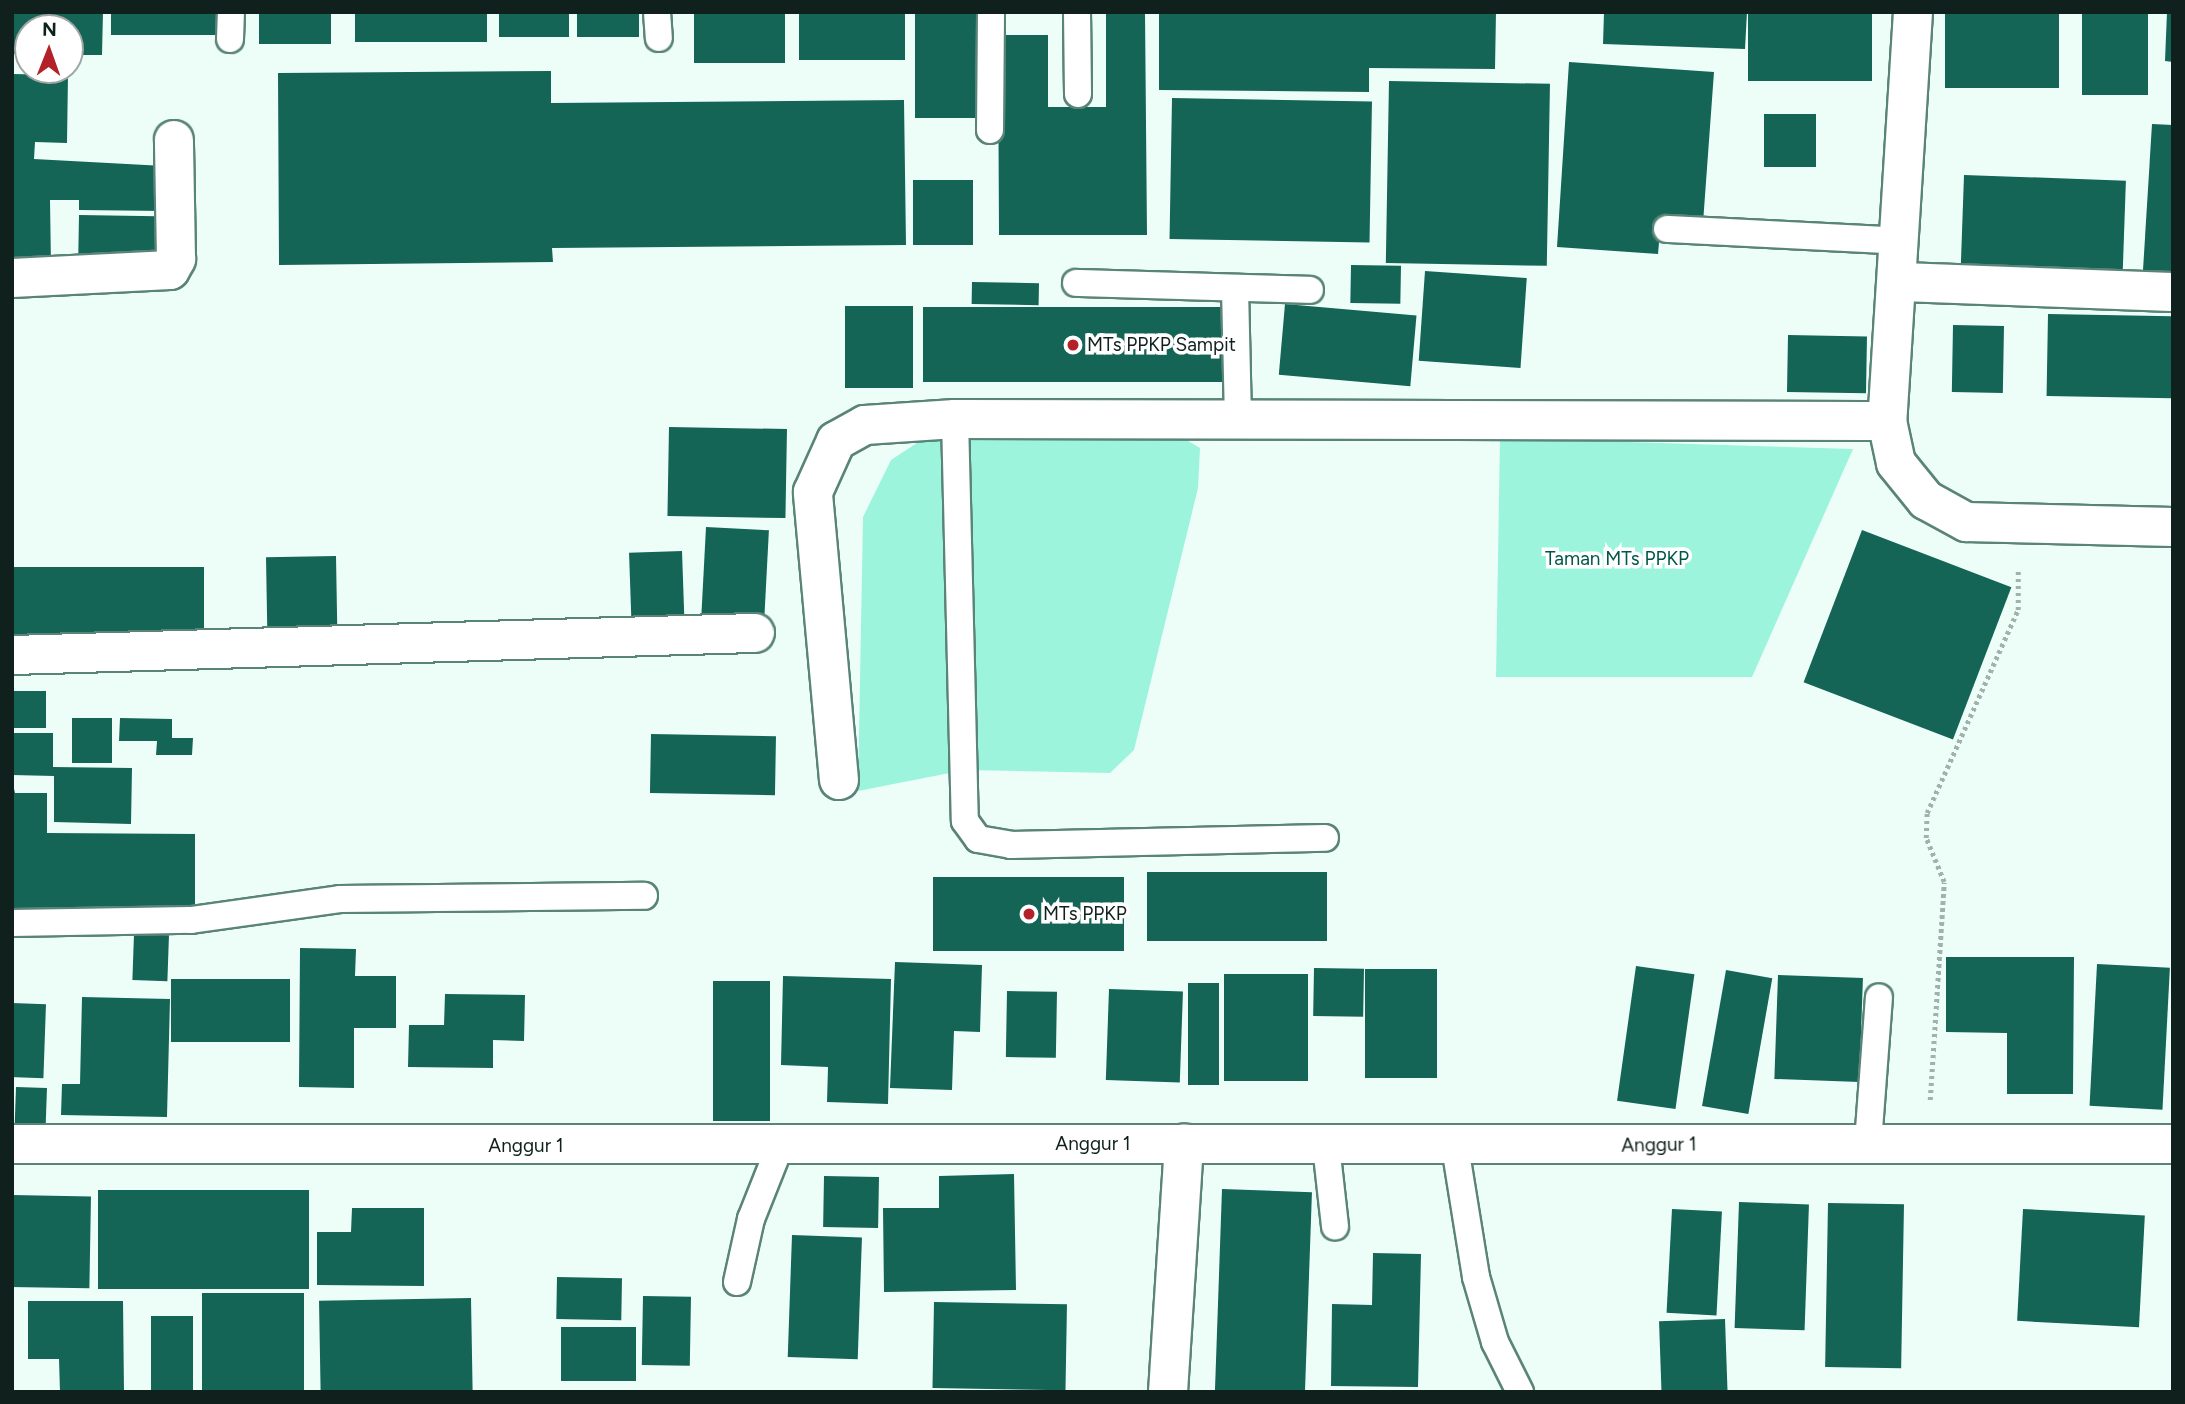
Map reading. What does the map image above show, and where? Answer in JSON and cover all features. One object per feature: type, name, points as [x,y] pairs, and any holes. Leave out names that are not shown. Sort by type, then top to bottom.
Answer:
[{"type":"street","points":[[1913,12],[1901,282],[1887,422],[1896,463],[1927,500],[1966,522],[2173,527]]},
{"type":"street","points":[[12,278],[170,270],[176,259],[174,139]]},
{"type":"street","points":[[1901,282],[2173,292]]},
{"type":"street","points":[[839,780],[813,492],[822,461],[836,441],[865,425],[955,419],[1887,422]]},
{"type":"street","points":[[12,655],[755,633]]},
{"type":"street","name":"Anggur 1","points":[[12,1144],[1184,1144],[1455,1147],[1868,1143],[2173,1144]]},
{"type":"street","points":[[1168,1392],[1184,1144]]},
{"type":"lane","points":[[230,39],[231,12]]},
{"type":"lane","points":[[990,130],[991,12]]},
{"type":"lane","points":[[1077,12],[1078,94]]},
{"type":"lane","points":[[1667,229],[1902,241]]},
{"type":"lane","points":[[1076,283],[1310,290]]},
{"type":"lane","points":[[1235,288],[1238,420]]},
{"type":"lane","points":[[955,419],[965,821],[978,839],[1012,845],[1325,838]]},
{"type":"lane","points":[[12,923],[191,920],[340,899],[644,896]]},
{"type":"lane","points":[[1868,1143],[1879,996]]},
{"type":"lane","points":[[737,1282],[780,1146]]},
{"type":"lane","points":[[1326,1146],[1335,1226]]},
{"type":"lane","points":[[1455,1147],[1476,1277],[1495,1342],[1520,1392]]},
{"type":"path","points":[[1928,1143],[1944,882],[1926,838],[1927,813],[2023,591],[2018,567],[1966,522]]},
{"type":"green space","points":[[1163,426],[1200,448],[1198,488],[1134,750],[1110,773],[965,770],[858,791],[863,517],[891,460],[932,433]]},
{"type":"green space","name":"Taman MTs PPKP","points":[[1500,438],[1853,449],[1752,677],[1496,677]]},
{"type":"building","points":[[12,12],[103,12],[102,55],[84,55],[84,14],[14,14],[12,54]]},
{"type":"building","points":[[111,12],[227,12],[227,35],[111,35]]},
{"type":"building","points":[[259,12],[331,12],[331,44],[259,44]]},
{"type":"building","points":[[355,12],[487,12],[487,42],[355,42]]},
{"type":"building","points":[[499,12],[569,12],[569,37],[499,37]]},
{"type":"building","points":[[577,12],[639,12],[639,37],[577,37]]},
{"type":"building","points":[[694,12],[785,12],[785,63],[694,63]]},
{"type":"building","points":[[799,12],[905,12],[905,60],[799,60]]},
{"type":"building","points":[[915,12],[983,12],[983,118],[915,118]]},
{"type":"building","points":[[1106,12],[1145,12],[1147,235],[999,235],[998,35],[1048,35],[1048,107],[1106,107]]},
{"type":"building","points":[[1159,12],[1496,12],[1495,69],[1369,68],[1369,92],[1159,90]]},
{"type":"building","points":[[1604,12],[1747,12],[1745,49],[1603,44]]},
{"type":"building","points":[[1748,12],[1872,12],[1872,81],[1748,81]]},
{"type":"building","points":[[1945,12],[2059,12],[2059,88],[1945,88]]},
{"type":"building","points":[[2082,12],[2148,12],[2148,95],[2082,95]]},
{"type":"building","points":[[2167,12],[2173,12],[2173,62],[2165,61]]},
{"type":"building","points":[[1569,62],[1714,72],[1703,223],[1661,220],[1658,254],[1557,247]]},
{"type":"building","points":[[551,71],[551,103],[904,100],[906,245],[552,248],[553,262],[279,265],[278,73]]},
{"type":"building","points":[[12,74],[14,84],[68,84],[67,143],[35,142],[34,159],[164,166],[164,211],[79,210],[79,200],[50,200],[51,266],[12,266]]},
{"type":"building","points":[[1389,81],[1550,84],[1547,266],[1386,263]]},
{"type":"building","points":[[1172,98],[1372,101],[1370,242],[1170,239]]},
{"type":"building","points":[[1764,114],[1816,114],[1816,167],[1764,167]]},
{"type":"building","points":[[2152,124],[2173,125],[2173,272],[2143,270]]},
{"type":"building","points":[[1964,175],[2126,181],[2123,275],[1961,269]]},
{"type":"building","points":[[913,180],[973,180],[973,245],[913,245]]},
{"type":"building","points":[[79,215],[157,216],[156,266],[78,265]]},
{"type":"building","points":[[1351,265],[1401,266],[1400,304],[1350,303]]},
{"type":"building","points":[[1425,271],[1527,278],[1520,368],[1419,361]]},
{"type":"building","points":[[972,282],[1039,283],[1039,305],[972,304]]},
{"type":"building","points":[[1285,304],[1416,316],[1410,386],[1279,375]]},
{"type":"building","points":[[845,306],[913,306],[913,388],[845,388]]},
{"type":"building","name":"MTs PPKP Sampit","points":[[923,307],[1223,307],[1223,382],[923,382]]},
{"type":"building","points":[[2048,314],[2173,316],[2172,398],[2047,396]]},
{"type":"building","points":[[1953,325],[2004,326],[2003,393],[1952,392]]},
{"type":"building","points":[[1788,335],[1867,336],[1866,393],[1787,392]]},
{"type":"building","points":[[669,427],[787,429],[785,518],[667,516]]},
{"type":"building","points":[[706,527],[769,530],[764,616],[701,613]]},
{"type":"building","points":[[1862,530],[2011,587],[1953,740],[1804,682]]},
{"type":"building","points":[[682,551],[685,627],[632,629],[629,553]]},
{"type":"building","points":[[336,556],[337,637],[267,638],[266,557]]},
{"type":"building","points":[[12,567],[204,567],[204,639],[12,639]]},
{"type":"building","points":[[12,691],[46,691],[46,728],[12,728]]},
{"type":"building","points":[[72,718],[112,718],[112,763],[72,763]]},
{"type":"building","points":[[120,718],[172,719],[172,738],[193,738],[192,755],[156,755],[157,741],[119,741]]},
{"type":"building","points":[[12,733],[53,733],[53,767],[132,768],[131,824],[54,822],[54,776],[12,775]]},
{"type":"building","points":[[651,734],[776,736],[775,795],[650,793]]},
{"type":"building","points":[[12,780],[15,793],[47,793],[47,833],[195,834],[195,911],[12,911]]},
{"type":"building","name":"MTs PPKP","points":[[1147,872],[1327,872],[1327,941],[1147,941]]},
{"type":"building","name":"MTs PPKP","points":[[933,877],[1124,877],[1124,951],[933,951]]},
{"type":"building","points":[[134,934],[169,935],[167,981],[132,980]]},
{"type":"building","points":[[300,948],[356,949],[355,976],[396,976],[396,1028],[354,1028],[354,1088],[299,1087]]},
{"type":"building","points":[[1946,957],[2074,957],[2073,1094],[2007,1094],[2007,1033],[1946,1032]]},
{"type":"building","points":[[895,962],[982,965],[980,1032],[954,1031],[952,1090],[890,1088]]},
{"type":"building","points":[[2097,964],[2170,968],[2162,1110],[2090,1106]]},
{"type":"building","points":[[1636,966],[1694,974],[1675,1109],[1617,1101]]},
{"type":"building","points":[[1314,968],[1364,969],[1363,1017],[1313,1016]]},
{"type":"building","points":[[1365,969],[1437,969],[1437,1078],[1365,1078]]},
{"type":"building","points":[[1726,970],[1772,978],[1748,1114],[1702,1106]]},
{"type":"building","points":[[1224,974],[1308,974],[1308,1081],[1224,1081]]},
{"type":"building","points":[[1778,975],[1863,978],[1859,1082],[1774,1079]]},
{"type":"building","points":[[783,976],[891,979],[888,1104],[827,1102],[828,1067],[781,1065]]},
{"type":"building","points":[[171,979],[290,979],[290,1042],[171,1042]]},
{"type":"building","points":[[713,981],[770,981],[770,1121],[713,1121]]},
{"type":"building","points":[[1188,983],[1219,983],[1219,1085],[1188,1085]]},
{"type":"building","points":[[1109,989],[1183,992],[1180,1083],[1106,1080]]},
{"type":"building","points":[[1007,991],[1057,992],[1056,1058],[1006,1057]]},
{"type":"building","points":[[445,994],[525,995],[524,1041],[493,1040],[493,1068],[408,1067],[409,1025],[444,1025]]},
{"type":"building","points":[[82,997],[170,999],[167,1117],[61,1115],[62,1084],[80,1084]]},
{"type":"building","points":[[12,1003],[46,1004],[43,1078],[12,1077]]},
{"type":"building","points":[[16,1087],[47,1088],[46,1124],[15,1123]]},
{"type":"building","points":[[1014,1174],[1016,1290],[884,1292],[883,1208],[939,1208],[939,1176]]},
{"type":"building","points":[[824,1176],[879,1177],[878,1228],[823,1227]]},
{"type":"building","points":[[1222,1189],[1312,1192],[1305,1392],[1215,1392]]},
{"type":"building","points":[[98,1190],[309,1190],[309,1289],[98,1289]]},
{"type":"building","points":[[12,1195],[91,1196],[89,1288],[12,1287]]},
{"type":"building","points":[[1739,1202],[1809,1204],[1805,1330],[1735,1328]]},
{"type":"building","points":[[1828,1203],[1904,1204],[1901,1368],[1825,1367]]},
{"type":"building","points":[[352,1208],[424,1208],[424,1286],[317,1285],[317,1232],[351,1232]]},
{"type":"building","points":[[1672,1209],[1722,1212],[1716,1315],[1667,1313]]},
{"type":"building","points":[[2023,1209],[2145,1215],[2139,1327],[2017,1321]]},
{"type":"building","points":[[792,1235],[862,1237],[858,1359],[788,1357]]},
{"type":"building","points":[[1373,1253],[1421,1254],[1418,1387],[1331,1386],[1332,1304],[1372,1305]]},
{"type":"building","points":[[557,1277],[622,1278],[621,1320],[556,1319]]},
{"type":"building","points":[[202,1293],[304,1293],[304,1392],[202,1392]]},
{"type":"building","points":[[643,1296],[691,1297],[690,1366],[642,1365]]},
{"type":"building","points":[[471,1298],[473,1392],[321,1392],[319,1301]]},
{"type":"building","points":[[28,1301],[123,1301],[124,1392],[60,1392],[59,1359],[28,1359]]},
{"type":"building","points":[[934,1302],[1067,1304],[1065,1390],[932,1388]]},
{"type":"building","points":[[151,1316],[193,1316],[193,1392],[151,1392]]},
{"type":"building","points":[[1725,1319],[1728,1392],[1662,1392],[1659,1321]]},
{"type":"building","points":[[561,1327],[636,1327],[636,1381],[561,1381]]},
{"type":"place","name":"MTs PPKP Sampit","points":[[1073,345]]},
{"type":"place","name":"MTs PPKP","points":[[1029,914]]}]
